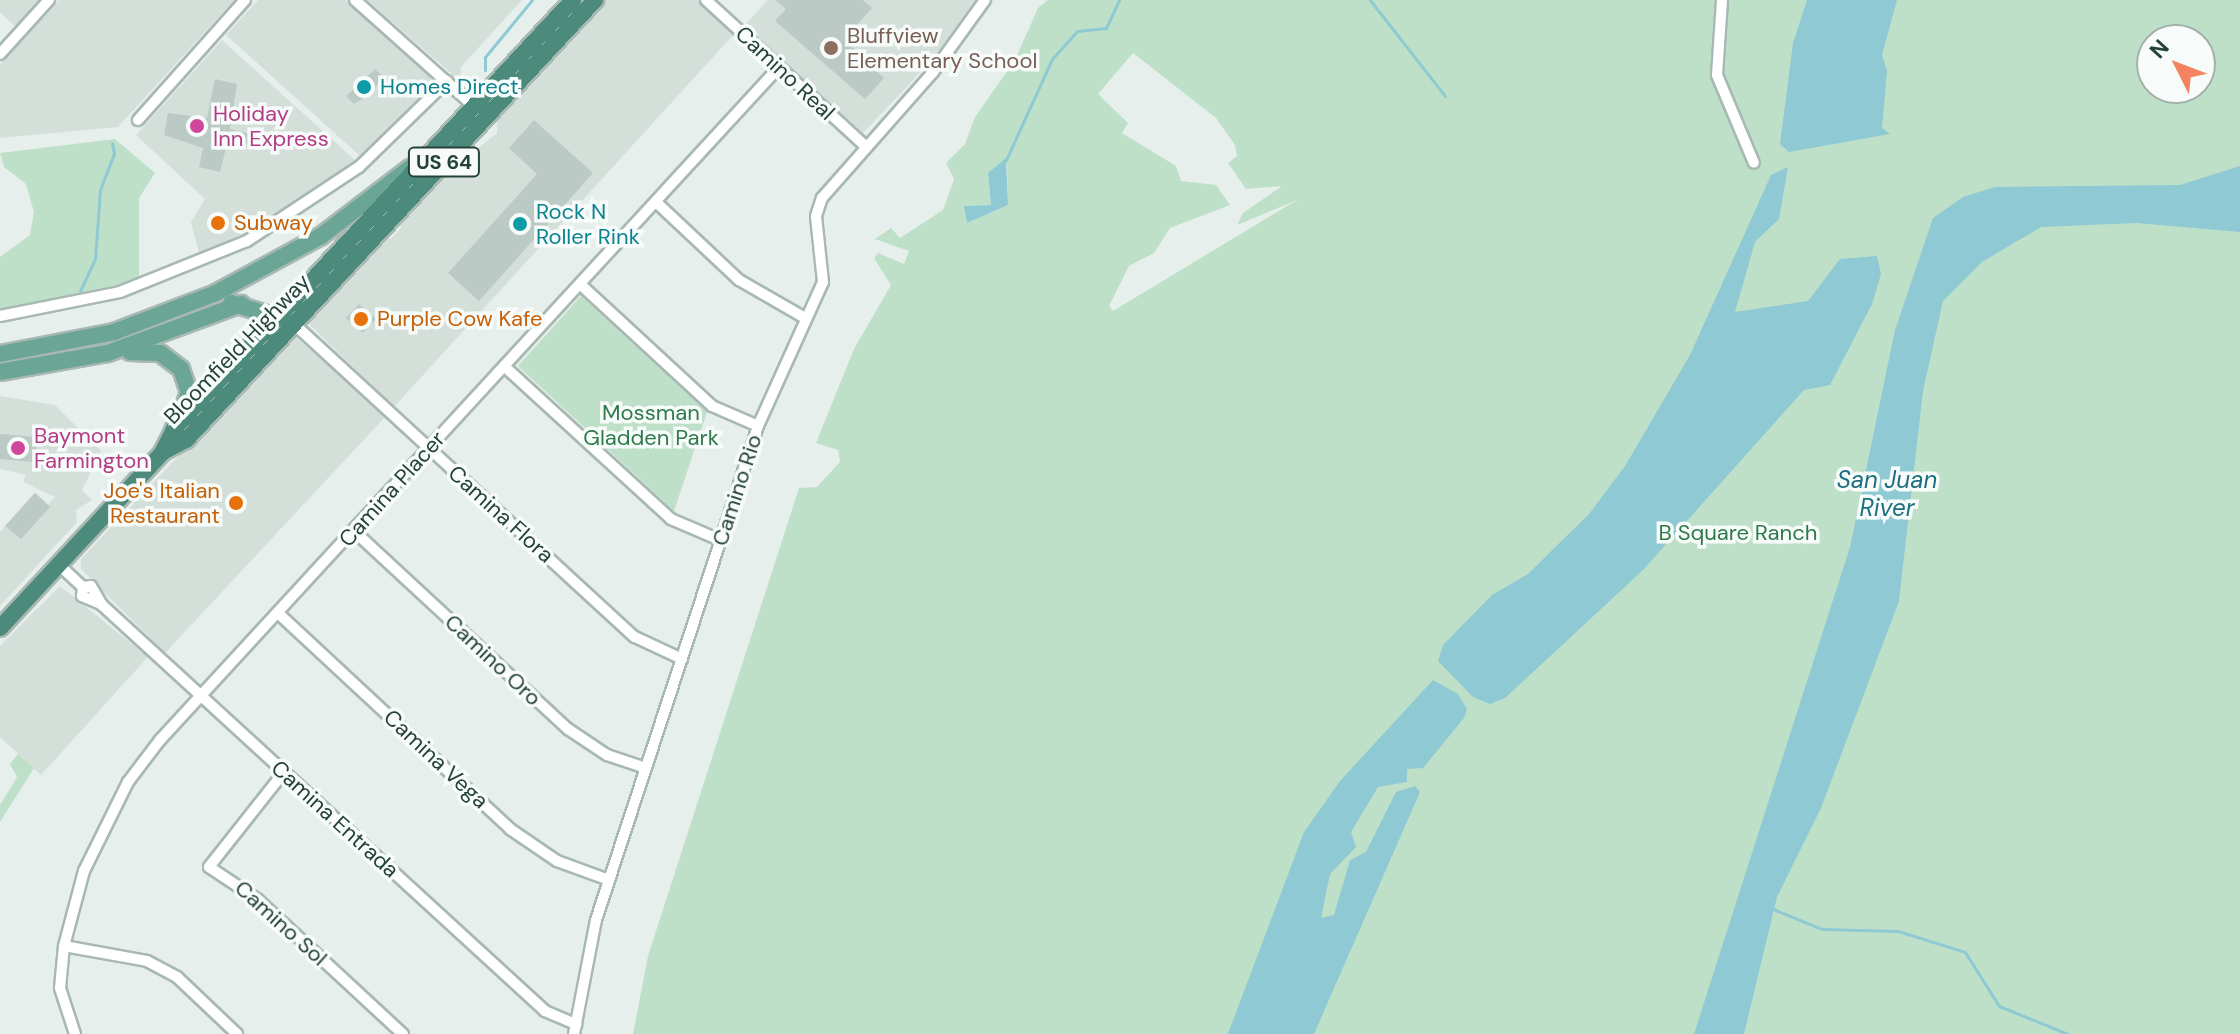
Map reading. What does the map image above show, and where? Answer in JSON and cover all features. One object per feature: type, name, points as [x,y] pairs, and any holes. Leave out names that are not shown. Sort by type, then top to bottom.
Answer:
[{"type":"highway","name":"Bloomfield Highway","points":[[162,453],[186,440],[438,143],[573,0]]},
{"type":"highway","name":"Bloomfield Highway","points":[[162,453],[174,429],[487,118],[595,0]]},
{"type":"highway","name":"US 64","points":[[0,628],[162,453]]},
{"type":"main road","points":[[114,332],[277,263],[353,213],[438,143]]},
{"type":"main road","points":[[0,354],[114,332],[211,303],[241,304],[286,319]]},
{"type":"main road","points":[[108,353],[241,304]]},
{"type":"main road","points":[[0,372],[108,353],[151,351],[178,365],[189,392],[174,429]]},
{"type":"street","points":[[0,54],[49,0]]},
{"type":"street","points":[[138,120],[245,0]]},
{"type":"street","points":[[355,0],[487,118]]},
{"type":"street","name":"Camino Real","points":[[706,0],[864,145]]},
{"type":"street","name":"Camino Rio","points":[[575,1029],[609,880],[720,540],[758,426],[823,282],[816,216],[831,182],[933,72],[985,0]]},
{"type":"street","points":[[1722,0],[1717,75],[1754,163]]},
{"type":"street","name":"Camina Placer","points":[[75,1034],[60,988],[64,946],[103,826],[160,740],[779,67]]},
{"type":"street","points":[[0,316],[128,290],[247,241],[359,167],[447,81]]},
{"type":"street","points":[[656,202],[739,280],[805,318]]},
{"type":"street","points":[[581,285],[712,406],[758,426]]},
{"type":"street","name":"Camina Flora","points":[[286,319],[635,637],[682,659]]},
{"type":"street","points":[[504,366],[671,519],[720,540]]},
{"type":"street","name":"Camino Oro","points":[[354,531],[568,729],[607,755],[646,768]]},
{"type":"street","name":"Camina Entrada","points":[[58,564],[83,587],[101,595],[101,604],[545,1011],[575,1029]]},
{"type":"street","name":"Camina Vega","points":[[279,614],[510,829],[557,861],[609,880]]},
{"type":"street","name":"Camino Sol","points":[[284,772],[209,867],[257,899],[403,1034]]},
{"type":"street","points":[[64,946],[147,961],[177,977],[237,1034]]},
{"type":"shaded area","points":[[0,0],[39,0],[15,26],[0,12]]},
{"type":"shaded area","points":[[60,0],[234,0],[118,127],[0,138],[0,65]]},
{"type":"shaded area","points":[[258,0],[345,0],[431,76],[433,88],[361,157],[226,35]]},
{"type":"shaded area","points":[[367,0],[522,0],[461,67],[460,81]]},
{"type":"shaded area","points":[[603,0],[697,0],[734,34],[394,407],[306,321],[383,237],[391,239],[401,228],[399,220],[430,188],[497,133],[497,117]]},
{"type":"shaded area","points":[[768,0],[975,0],[932,60],[863,133],[744,26]]},
{"type":"shaded area","points":[[222,40],[356,161],[266,222],[200,256],[191,222],[205,199],[136,135]]},
{"type":"shaded area","points":[[293,335],[386,416],[165,653],[81,569],[81,559]]},
{"type":"shaded area","points":[[0,396],[55,405],[101,451],[82,490],[92,500],[76,510],[77,522],[0,606],[0,532],[35,492],[48,504],[55,497],[23,482],[26,475],[0,469]]},
{"type":"shaded area","points":[[60,586],[148,657],[41,775],[0,737],[0,646]]},
{"type":"green space","name":"B Square Ranch","points":[[1048,0],[2240,0],[2240,1034],[633,1034],[648,956],[799,488],[817,487],[840,462],[838,450],[816,443],[854,349],[891,285],[874,258],[878,253],[904,264],[909,251],[875,239],[891,228],[900,238],[943,210],[954,179],[946,163],[965,144],[975,117],[1015,60],[1038,8]],"holes":[[[1133,53],[1216,118],[1235,145],[1237,156],[1228,163],[1246,189],[1282,186],[1243,213],[1237,225],[1297,200],[1113,311],[1109,306],[1129,266],[1154,253],[1170,228],[1230,205],[1216,185],[1181,181],[1176,166],[1122,133],[1128,123],[1098,94]],[[1007,164],[1008,205],[967,223],[965,206],[991,205],[988,173]]]},
{"type":"green space","points":[[115,139],[155,173],[139,198],[139,280],[0,310],[0,257],[30,235],[34,212],[26,184],[4,167],[0,153]]},
{"type":"green space","name":"Mossman Gladden Park","points":[[581,296],[707,412],[674,511],[518,366]]},
{"type":"green space","points":[[18,754],[34,768],[0,822],[0,805],[17,777],[10,764]]},
{"type":"water","points":[[1807,0],[1897,0],[1882,55],[1887,71],[1882,128],[1890,134],[1789,152],[1780,144],[1793,43]]},
{"type":"water","points":[[1006,158],[1008,205],[967,223],[964,206],[991,205],[988,173]]},
{"type":"water","name":"San Juan River","points":[[2240,166],[2240,232],[2136,223],[2041,227],[1982,262],[1943,301],[1923,391],[1899,601],[1821,808],[1777,897],[1744,1034],[1694,1034],[1850,547],[1895,330],[1933,218],[1963,197],[1995,187],[2180,185]]},
{"type":"water","points":[[1788,167],[1779,219],[1755,242],[1735,312],[1808,301],[1840,259],[1877,256],[1881,274],[1872,304],[1830,385],[1804,390],[1643,570],[1505,698],[1490,704],[1473,697],[1438,661],[1443,645],[1492,595],[1528,574],[1589,514],[1625,466],[1690,355],[1771,175]]},
{"type":"water","points":[[1433,680],[1458,694],[1467,709],[1464,718],[1423,768],[1407,769],[1407,782],[1378,787],[1351,832],[1356,847],[1330,874],[1321,918],[1334,915],[1350,860],[1366,852],[1396,792],[1415,786],[1420,792],[1314,1034],[1228,1034],[1304,832],[1340,781]]},
{"type":"building","name":"Bluffview Elementary School","points":[[775,0],[863,0],[872,8],[844,39],[884,78],[865,99],[775,21],[786,9]]},
{"type":"building","name":"Homes Direct","points":[[375,69],[382,76],[373,92],[354,104],[346,96]]},
{"type":"building","name":"Holiday Inn Express","points":[[215,79],[237,84],[230,129],[251,134],[249,144],[228,140],[220,172],[199,167],[203,148],[164,135],[168,113],[207,118]]},
{"type":"building","name":"Rock N Roller Rink","points":[[534,120],[593,173],[479,301],[448,273],[537,174],[509,148]]},
{"type":"building","name":"Purple Cow Kafe","points":[[359,304],[376,319],[363,333],[346,318]]},
{"type":"building","name":"Baymont Farmington","points":[[0,434],[37,437],[35,462],[0,459]]},
{"type":"building","points":[[35,493],[50,507],[21,539],[5,526]]},
{"type":"waterway","points":[[485,70],[485,57],[532,0]]},
{"type":"waterway","points":[[1006,160],[1052,59],[1077,31],[1106,28],[1119,0]]},
{"type":"waterway","points":[[1370,0],[1445,96]]},
{"type":"waterway","points":[[80,291],[95,259],[100,190],[114,154],[112,143]]},
{"type":"waterway","points":[[1773,909],[1822,929],[1898,931],[1965,952],[1999,1006],[2068,1034]]},
{"type":"place","name":"Bluffview Elementary School","points":[[831,48]]},
{"type":"place","name":"Homes Direct","points":[[364,87]]},
{"type":"place","name":"Holiday Inn Express","points":[[197,126]]},
{"type":"place","name":"Subway","points":[[218,223]]},
{"type":"place","name":"Rock N Roller Rink","points":[[520,224]]},
{"type":"place","name":"Purple Cow Kafe","points":[[361,319]]},
{"type":"place","name":"Baymont Farmington","points":[[18,448]]},
{"type":"place","name":"Joe's Italian Restaurant","points":[[236,503]]}]
